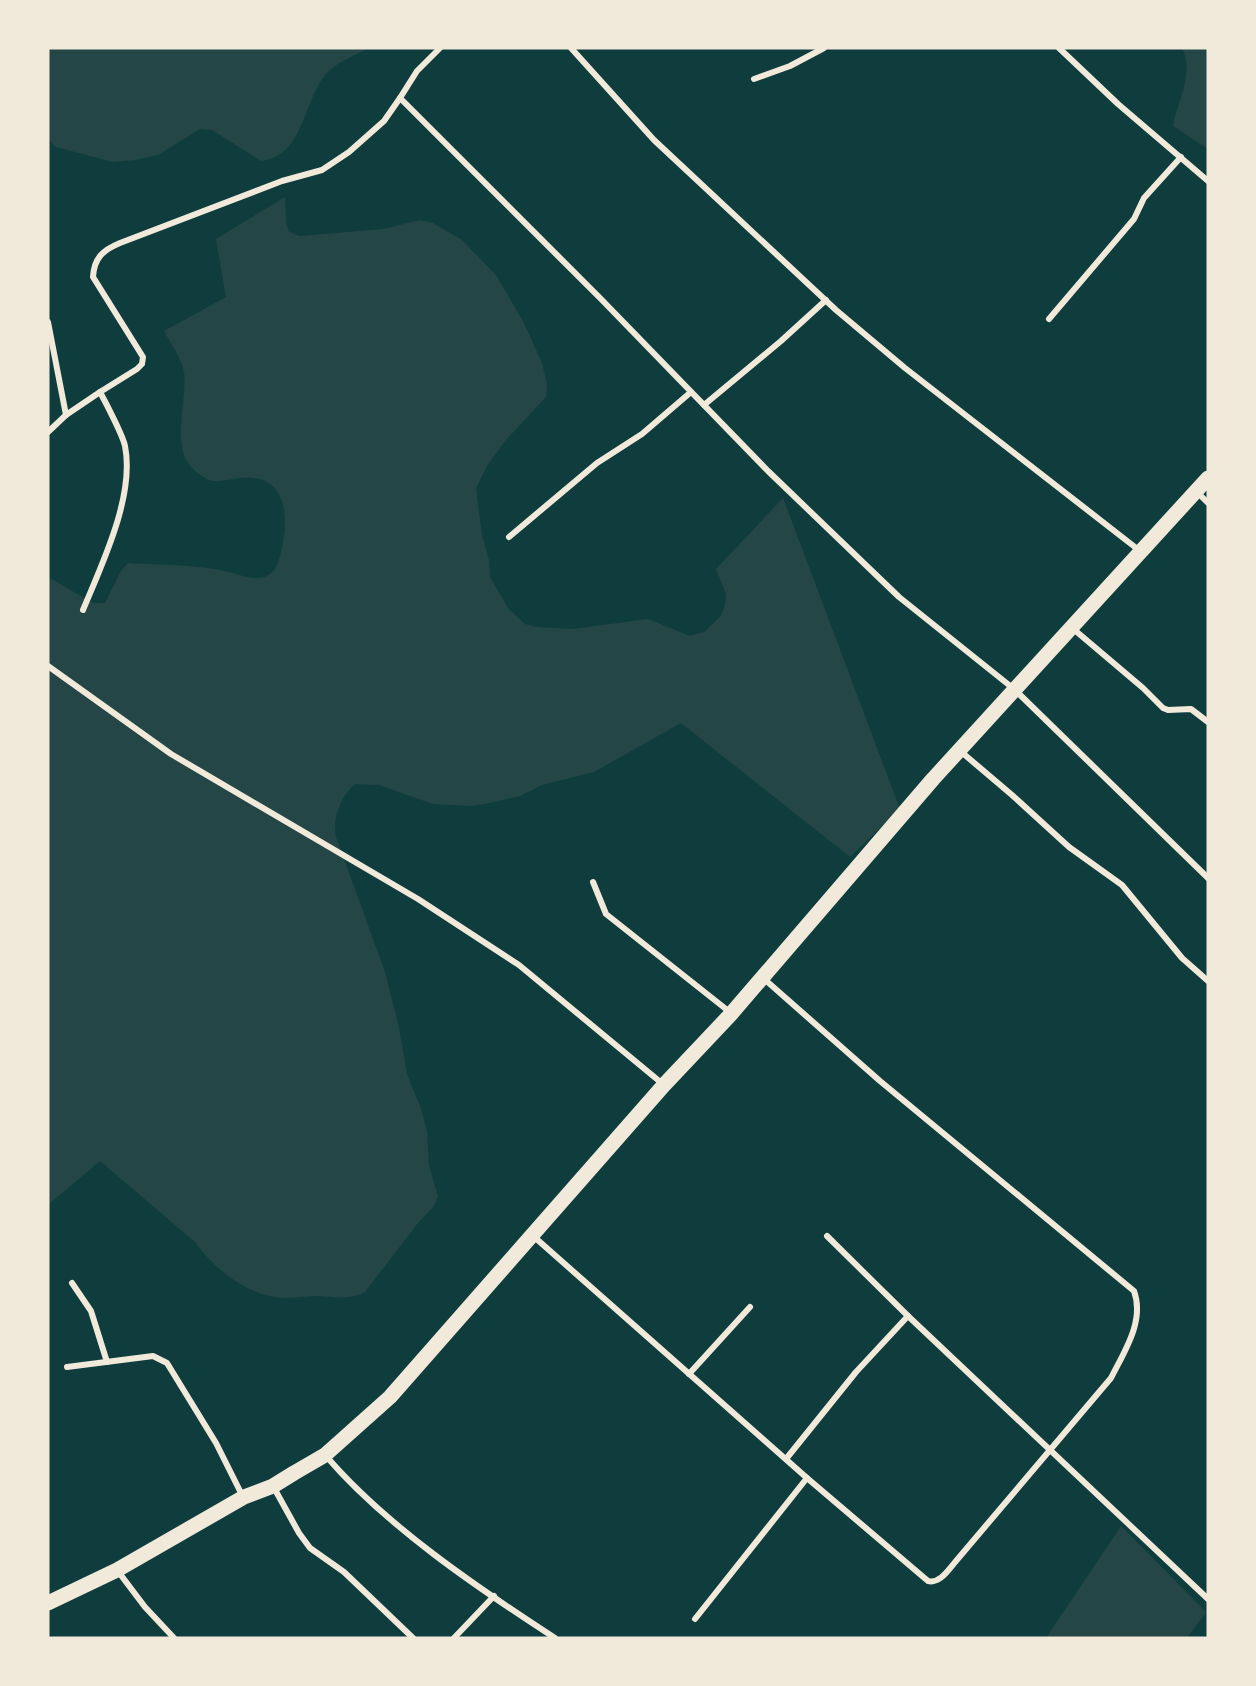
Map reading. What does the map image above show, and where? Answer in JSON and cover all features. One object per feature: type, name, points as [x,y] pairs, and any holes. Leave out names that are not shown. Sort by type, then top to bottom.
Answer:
[{"type":"main road","points":[[48,1603],[117,1570],[244,1497],[273,1486],[325,1455],[390,1397],[664,1085],[731,1014],[959,750],[1208,478]]},
{"type":"street","points":[[48,432],[66,415],[142,364],[143,357],[93,278],[93,267],[99,255],[120,243],[282,181],[322,170],[349,152],[384,121],[417,71],[440,48]]},
{"type":"street","points":[[571,48],[654,140],[826,300],[905,368],[1140,550]]},
{"type":"street","points":[[754,79],[790,66],[825,48]]},
{"type":"street","points":[[1059,48],[1118,104],[1208,181]]},
{"type":"street","points":[[400,98],[768,471],[899,597],[1014,689],[1208,878]]},
{"type":"street","points":[[1049,319],[1134,219],[1144,198],[1181,157]]},
{"type":"street","points":[[704,405],[826,300]]},
{"type":"street","points":[[48,322],[66,415]]},
{"type":"street","points":[[83,610],[123,502],[128,468],[125,443],[100,392]]},
{"type":"street","points":[[509,537],[597,463],[642,434],[691,392]]},
{"type":"street","points":[[1195,490],[1208,503]]},
{"type":"street","points":[[1071,626],[1163,708],[1168,710],[1191,709],[1208,722]]},
{"type":"street","points":[[48,666],[171,754],[418,899],[519,965],[664,1085]]},
{"type":"street","points":[[959,750],[1069,847],[1122,885],[1182,958],[1208,981]]},
{"type":"street","points":[[593,882],[606,914],[731,1014]]},
{"type":"street","points":[[532,1235],[786,1460],[928,1581],[933,1583],[938,1580],[956,1561],[1110,1378],[1127,1346],[1138,1317],[1138,1303],[1134,1291],[880,1081],[762,977]]},
{"type":"street","points":[[827,1236],[1049,1451],[1208,1599]]},
{"type":"street","points":[[72,1283],[91,1311],[107,1362]]},
{"type":"street","points":[[689,1374],[750,1307]]},
{"type":"street","points":[[786,1460],[856,1372],[908,1316]]},
{"type":"street","points":[[67,1367],[153,1356],[167,1363],[216,1443],[244,1497]]},
{"type":"street","points":[[325,1455],[349,1483],[431,1551],[555,1638]]},
{"type":"street","points":[[695,1619],[807,1478]]},
{"type":"street","points":[[273,1486],[298,1533],[310,1548],[344,1572],[413,1638]]},
{"type":"street","points":[[117,1570],[145,1607],[174,1638]]},
{"type":"street","points":[[454,1638],[494,1596]]},
{"type":"shaded area","points":[[49,48],[369,48],[329,70],[318,87],[294,139],[275,157],[261,161],[212,130],[200,129],[158,155],[113,162],[56,147],[48,139]]},
{"type":"shaded area","points":[[1182,48],[1208,48],[1208,149],[1173,126],[1186,78],[1186,58]]},
{"type":"shaded area","points":[[285,197],[286,222],[289,232],[300,236],[383,229],[420,220],[433,223],[462,240],[496,275],[524,323],[542,363],[547,384],[546,397],[505,441],[487,466],[476,488],[490,577],[508,608],[525,624],[573,629],[648,619],[690,636],[704,632],[721,616],[725,605],[726,594],[716,569],[783,498],[900,809],[850,857],[681,723],[594,772],[542,785],[520,796],[485,804],[471,806],[433,804],[379,785],[355,784],[339,808],[335,822],[336,837],[385,972],[398,1023],[407,1074],[427,1131],[429,1165],[438,1196],[434,1206],[418,1223],[365,1292],[343,1297],[283,1298],[245,1287],[222,1271],[195,1242],[100,1161],[48,1205],[48,577],[93,603],[105,603],[121,571],[128,563],[207,568],[256,578],[264,577],[275,569],[282,548],[285,527],[285,515],[279,495],[274,487],[254,478],[209,480],[187,461],[182,449],[181,438],[183,366],[164,331],[226,297],[216,239]]},
{"type":"shaded area","points":[[1121,1526],[1206,1612],[1187,1638],[1046,1638]]}]
